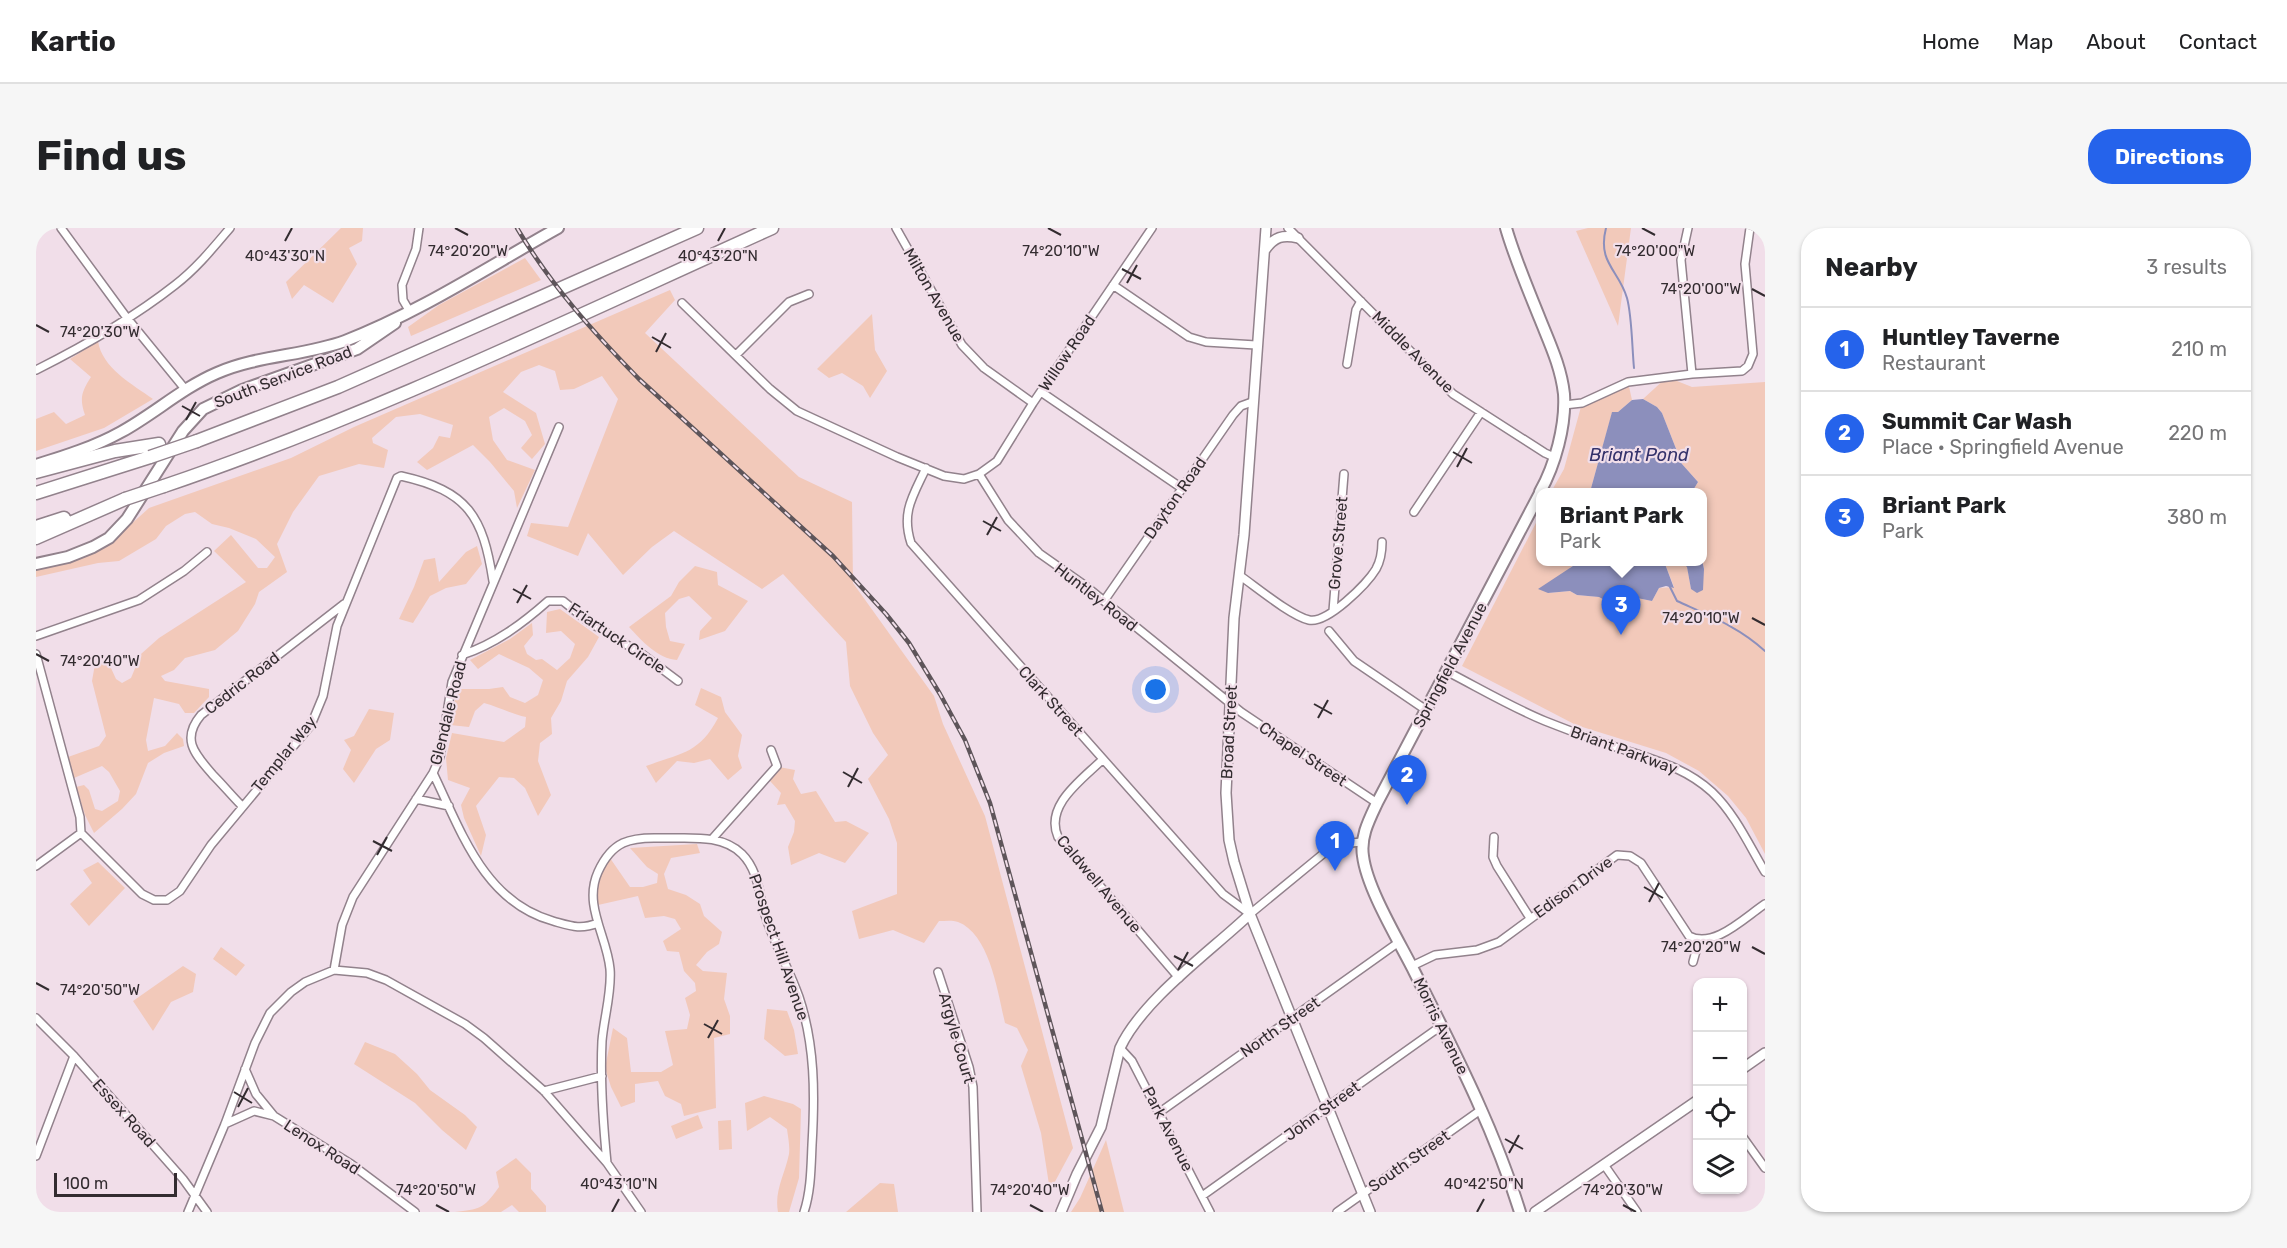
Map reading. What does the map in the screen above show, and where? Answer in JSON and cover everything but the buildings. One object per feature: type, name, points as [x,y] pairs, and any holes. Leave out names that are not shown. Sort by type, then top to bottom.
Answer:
[{"type":"highway","points":[[634,256],[689,228]]},
{"type":"highway","points":[[36,493],[197,441],[338,387],[697,228]]},
{"type":"highway","points":[[36,527],[254,454],[401,395],[772,228]]},
{"type":"highway","points":[[36,472],[106,454],[159,444],[197,441]]},
{"type":"highway","points":[[36,538],[125,499]]},
{"type":"main road","points":[[36,465],[81,450],[120,432],[184,389],[230,368],[343,341],[410,312],[558,228]]},
{"type":"main road","name":"Broad Street","points":[[1266,228],[1234,618],[1226,793],[1227,818],[1233,862],[1250,914],[1370,1212]]},
{"type":"main road","name":"Springfield Avenue","points":[[1506,228],[1514,255],[1558,364],[1564,405],[1554,457],[1542,488]]},
{"type":"main road","points":[[1264,252],[1277,237],[1298,238]]},
{"type":"main road","name":"South Service Road","points":[[36,564],[69,557],[109,538],[127,519],[183,431],[203,409],[242,390],[357,349],[410,312]]},
{"type":"main road","name":"Springfield Avenue","points":[[1362,842],[1368,821],[1377,803],[1536,501]]},
{"type":"main road","name":"Morris Avenue","points":[[1362,842],[1363,857],[1369,875],[1399,942],[1482,1109],[1501,1153],[1520,1212]]},
{"type":"main road","points":[[1061,1212],[1101,1127],[1120,1048],[1133,1025],[1179,978],[1250,914]]},
{"type":"main road","points":[[1747,1066],[1765,1053]]},
{"type":"main road","points":[[1535,1212],[1693,1104]]},
{"type":"street","points":[[61,228],[127,318],[184,389]]},
{"type":"street","points":[[36,370],[66,355],[127,318],[176,284],[201,261],[230,228]]},
{"type":"street","points":[[410,312],[403,300],[402,285],[416,249],[419,228]]},
{"type":"street","name":"Milton Avenue","points":[[896,228],[962,345],[972,358],[1033,403]]},
{"type":"street","name":"Willow Road","points":[[979,474],[997,461],[1033,403],[1152,228]]},
{"type":"street","name":"Middle Avenue","points":[[1288,228],[1446,388],[1480,412],[1554,457]]},
{"type":"street","points":[[1688,228],[1682,250],[1682,271],[1692,374]]},
{"type":"street","points":[[1564,405],[1582,403],[1628,382],[1692,374],[1742,371],[1751,361],[1752,354],[1745,264],[1750,228]]},
{"type":"street","points":[[1113,285],[1189,338],[1206,342],[1256,345]]},
{"type":"street","points":[[736,355],[789,302],[809,294]]},
{"type":"street","points":[[1347,364],[1356,310],[1361,301]]},
{"type":"street","points":[[682,303],[770,389],[797,411],[926,468],[957,479],[979,474]]},
{"type":"street","points":[[1041,392],[1183,489]]},
{"type":"street","name":"Dayton Road","points":[[1104,601],[1233,415],[1240,407],[1252,402]]},
{"type":"street","points":[[1414,512],[1480,412]]},
{"type":"street","name":"Glendale Road","points":[[559,427],[452,682],[440,757],[433,773],[477,862],[505,897],[530,913],[548,920],[585,928],[598,923]]},
{"type":"street","name":"Clark Street","points":[[926,468],[906,514],[911,543],[1223,894],[1250,914]]},
{"type":"street","name":"Huntley Road","points":[[979,474],[1021,536],[1039,553],[1104,601],[1230,704]]},
{"type":"street","name":"Grove Street","points":[[1333,611],[1344,474]]},
{"type":"street","name":"Templar Way","points":[[81,833],[142,894],[154,900],[167,900],[173,897],[187,881],[211,845],[311,725],[316,716],[323,696],[337,626],[344,604],[397,478],[401,476],[433,485],[449,493],[465,506],[480,525],[493,581]]},
{"type":"street","points":[[1239,575],[1302,618],[1316,621],[1333,611],[1361,586],[1382,556],[1382,542]]},
{"type":"street","points":[[36,636],[139,600],[184,571],[207,552]]},
{"type":"street","name":"Friartuck Circle","points":[[462,655],[485,647],[529,618],[548,601],[563,601],[589,622],[649,658],[678,681]]},
{"type":"street","name":"Cedric Road","points":[[242,806],[193,750],[190,738],[195,722],[344,604]]},
{"type":"street","points":[[1329,631],[1354,661],[1426,710]]},
{"type":"street","points":[[36,654],[80,817],[81,833],[36,867]]},
{"type":"street","name":"Briant Parkway","points":[[1446,671],[1543,720],[1632,753],[1657,759],[1686,772],[1705,786],[1732,815],[1765,872]]},
{"type":"street","name":"Chapel Street","points":[[1230,704],[1377,803]]},
{"type":"street","points":[[712,838],[777,766],[771,750]]},
{"type":"street","name":"Caldwell Avenue","points":[[1103,759],[1058,806],[1054,818],[1055,831],[1179,978]]},
{"type":"street","points":[[334,970],[342,925],[353,897],[433,773]]},
{"type":"street","points":[[416,799],[449,806]]},
{"type":"street","points":[[1494,837],[1493,857],[1497,866],[1530,918]]},
{"type":"street","name":"Prospect Hill Avenue","points":[[607,1163],[602,1041],[610,970],[593,902],[595,882],[603,863],[616,846],[635,838],[712,838],[726,842],[742,854],[755,873],[767,920],[798,996],[810,1038],[813,1060],[814,1114],[810,1179],[804,1212]]},
{"type":"street","points":[[1250,914],[1329,849],[1340,844],[1362,842]]},
{"type":"street","name":"Edison Drive","points":[[1412,966],[1435,955],[1488,947],[1499,942],[1617,855],[1630,856],[1641,863],[1689,936],[1699,940]]},
{"type":"street","points":[[1692,962],[1699,940],[1714,938],[1765,904]]},
{"type":"street","name":"North Street","points":[[1160,1112],[1399,942]]},
{"type":"street","points":[[188,1212],[225,1125],[262,1026],[281,1000],[305,982],[334,970],[367,973],[386,980],[465,1024],[544,1091],[607,1163],[641,1212]]},
{"type":"street","name":"Argyle Court","points":[[938,972],[969,1067],[973,1087],[977,1212]]},
{"type":"street","name":"Essex Road","points":[[36,1018],[74,1056],[195,1194],[207,1212]]},
{"type":"street","name":"John Street","points":[[1202,1196],[1442,1027]]},
{"type":"street","name":"Park Avenue","points":[[1120,1048],[1132,1061],[1160,1112],[1210,1212]]},
{"type":"street","points":[[36,1156],[74,1056]]},
{"type":"street","name":"Lenox Road","points":[[245,1068],[256,1094],[274,1116],[351,1164],[415,1212]]},
{"type":"street","points":[[544,1091],[602,1076]]},
{"type":"street","name":"South Street","points":[[1337,1212],[1482,1109]]},
{"type":"street","points":[[225,1125],[236,1117],[254,1111],[274,1116]]},
{"type":"street","points":[[1746,1140],[1765,1168]]},
{"type":"street","points":[[1605,1166],[1637,1212]]},
{"type":"shaded area","points":[[341,228],[363,228],[362,241],[349,248],[357,264],[333,303],[304,285],[292,299],[286,282]]},
{"type":"shaded area","points":[[1588,228],[1631,228],[1618,326],[1576,231]]},
{"type":"shaded area","points":[[525,258],[541,280],[411,336],[408,327],[439,305]]},
{"type":"shaded area","points":[[670,290],[675,300],[645,333],[799,477],[852,502],[853,583],[934,696],[943,724],[985,816],[1073,1148],[1050,1191],[1041,1133],[1021,1066],[1028,1050],[1017,1028],[1005,1023],[991,966],[978,939],[958,922],[939,921],[924,943],[893,930],[859,939],[852,911],[897,894],[897,843],[889,819],[868,779],[888,755],[873,733],[850,686],[846,642],[783,574],[762,589],[674,531],[652,547],[623,575],[588,533],[578,556],[527,536],[531,523],[568,527],[618,399],[602,376],[574,389],[560,390],[555,371],[539,365],[521,372],[503,392],[536,413],[545,444],[532,459],[521,448],[532,435],[525,421],[504,408],[489,417],[493,440],[507,460],[535,470],[517,508],[514,491],[473,445],[427,470],[417,462],[433,448],[439,436],[450,438],[453,425],[420,414],[396,417],[372,438],[373,443],[388,450],[384,468],[359,464],[319,476],[293,512],[277,544],[287,572],[259,592],[255,604],[238,631],[215,650],[185,658],[174,670],[161,676],[165,681],[209,689],[209,697],[194,713],[185,713],[179,704],[154,698],[146,740],[148,751],[165,746],[177,733],[183,739],[184,746],[164,753],[148,763],[136,794],[94,833],[85,815],[76,787],[84,785],[89,790],[95,809],[102,811],[118,801],[120,791],[109,772],[102,766],[74,778],[68,757],[99,746],[106,736],[92,681],[95,664],[105,655],[116,679],[122,683],[131,678],[141,654],[159,638],[246,582],[214,551],[231,535],[258,568],[267,568],[275,557],[256,539],[212,524],[195,512],[185,514],[166,526],[156,539],[119,561],[98,563],[36,577],[36,566],[119,535],[149,508],[291,458],[354,427]]},
{"type":"shaded area","points":[[872,314],[875,350],[887,371],[870,398],[863,386],[842,373],[829,378],[817,369]]},
{"type":"shaded area","points":[[98,341],[105,359],[112,367],[127,381],[153,399],[104,428],[36,451],[36,419],[54,412],[66,424],[85,415],[82,395],[91,377],[70,359]]},
{"type":"shaded area","points":[[1667,377],[1692,387],[1765,382],[1765,854],[1746,818],[1728,796],[1699,771],[1666,753],[1576,725],[1462,666],[1536,523],[1536,566],[1573,566],[1548,593],[1570,591],[1577,595],[1599,597],[1610,603],[1637,598],[1652,601],[1659,588],[1674,587],[1666,566],[1687,566],[1691,589],[1704,569],[1703,566],[1707,566],[1707,488],[1694,488],[1698,482],[1682,464],[1662,413],[1657,407],[1643,399]]},
{"type":"shaded area","points":[[1628,382],[1632,400],[1618,412],[1612,413],[1591,488],[1553,488],[1564,469],[1582,403]]},
{"type":"shaded area","points":[[477,546],[482,564],[466,584],[446,588],[430,596],[413,623],[399,619],[424,560],[435,558],[439,582],[466,552]]},
{"type":"shaded area","points":[[695,566],[717,572],[718,585],[748,601],[725,631],[699,640],[700,631],[712,618],[689,596],[679,599],[665,613],[666,627],[670,641],[685,644],[677,660],[670,659],[650,648],[629,627],[671,596],[679,582]]},
{"type":"shaded area","points":[[560,609],[599,637],[588,657],[567,681],[561,701],[551,718],[552,734],[540,743],[538,761],[551,795],[538,816],[525,788],[514,778],[499,777],[476,806],[486,835],[481,856],[464,818],[461,805],[470,788],[448,780],[446,758],[452,733],[504,742],[525,727],[526,717],[484,703],[475,711],[469,727],[450,725],[457,689],[503,687],[510,697],[525,703],[538,695],[543,680],[529,668],[499,654],[478,669],[470,660],[510,639],[532,623],[533,635],[524,646],[527,654],[536,660],[542,659],[557,670],[570,658],[575,644],[561,631],[546,633],[547,612]]},
{"type":"shaded area","points":[[701,688],[721,697],[725,712],[742,735],[738,756],[742,768],[728,780],[710,759],[694,763],[677,761],[656,783],[646,766],[679,755],[696,746],[704,739],[718,718],[695,705]]},
{"type":"shaded area","points":[[369,709],[394,713],[390,740],[376,749],[354,783],[343,769],[351,750],[344,740],[354,736]]},
{"type":"shaded area","points":[[779,767],[795,770],[793,779],[801,794],[816,791],[835,822],[846,821],[869,833],[845,863],[819,853],[791,865],[788,847],[794,832],[795,821],[785,804],[777,805],[781,793],[770,781]]},
{"type":"shaded area","points":[[697,844],[700,853],[671,858],[664,874],[668,889],[686,895],[700,904],[704,916],[722,932],[719,944],[707,952],[696,965],[703,971],[727,973],[724,999],[730,1016],[730,1034],[714,1038],[716,1108],[684,1116],[681,1104],[665,1096],[658,1081],[635,1084],[635,1102],[621,1107],[605,1068],[613,1028],[627,1038],[631,1072],[661,1072],[673,1065],[665,1031],[687,1029],[690,1015],[685,998],[696,991],[695,983],[684,971],[679,952],[667,951],[663,941],[681,929],[675,919],[664,916],[645,918],[638,896],[598,905],[598,877],[610,858],[630,887],[643,887],[657,883],[658,874],[647,867],[630,848]]},
{"type":"shaded area","points":[[98,862],[125,888],[89,926],[70,904],[92,883],[83,870]]},
{"type":"shaded area","points":[[221,947],[245,965],[236,976],[213,959]]},
{"type":"shaded area","points":[[183,966],[196,974],[193,992],[171,1002],[153,1031],[133,1001]]},
{"type":"shaded area","points":[[767,1009],[787,1011],[794,1030],[798,1054],[785,1056],[764,1039]]},
{"type":"shaded area","points":[[365,1042],[395,1054],[417,1074],[430,1090],[465,1115],[477,1127],[466,1150],[415,1103],[354,1064]]},
{"type":"shaded area","points":[[764,1096],[793,1104],[801,1109],[799,1178],[789,1212],[778,1212],[777,1204],[789,1154],[787,1129],[770,1117],[747,1131],[745,1103]]},
{"type":"shaded area","points":[[698,1115],[703,1128],[676,1139],[671,1126]]},
{"type":"shaded area","points":[[731,1120],[732,1149],[719,1150],[718,1121]]},
{"type":"shaded area","points":[[1106,1140],[1124,1212],[1071,1212],[1080,1198]]},
{"type":"shaded area","points":[[516,1158],[531,1173],[531,1189],[546,1206],[546,1212],[519,1212],[512,1205],[501,1212],[455,1212],[475,1209],[489,1200],[499,1187],[496,1172]]},
{"type":"shaded area","points":[[880,1183],[894,1184],[898,1212],[846,1212]]},
{"type":"water","name":"Briant Pond","points":[[1643,399],[1657,407],[1662,413],[1682,464],[1698,482],[1694,488],[1591,488],[1612,412],[1618,412],[1632,400]]},
{"type":"water","points":[[1573,566],[1666,566],[1674,588],[1666,586],[1659,588],[1652,601],[1637,598],[1623,604],[1610,603],[1599,597],[1577,595],[1570,591],[1548,593],[1538,589]]},
{"type":"water","points":[[1703,566],[1703,590],[1697,593],[1691,589],[1687,567]]},
{"type":"waterway","points":[[1606,228],[1604,250],[1629,305],[1634,368]]},
{"type":"waterway","points":[[1669,585],[1677,601],[1734,629],[1765,651]]},
{"type":"railway","points":[[517,228],[558,288],[639,379],[833,556],[886,614],[909,643],[940,694],[965,740],[990,803],[1102,1212]]},
{"type":"place","name":"Briant Park","points":[[1621,635]]},
{"type":"place","name":"Summit Car Wash","points":[[1407,805]]},
{"type":"place","name":"Huntley Taverne","points":[[1335,871]]}]
